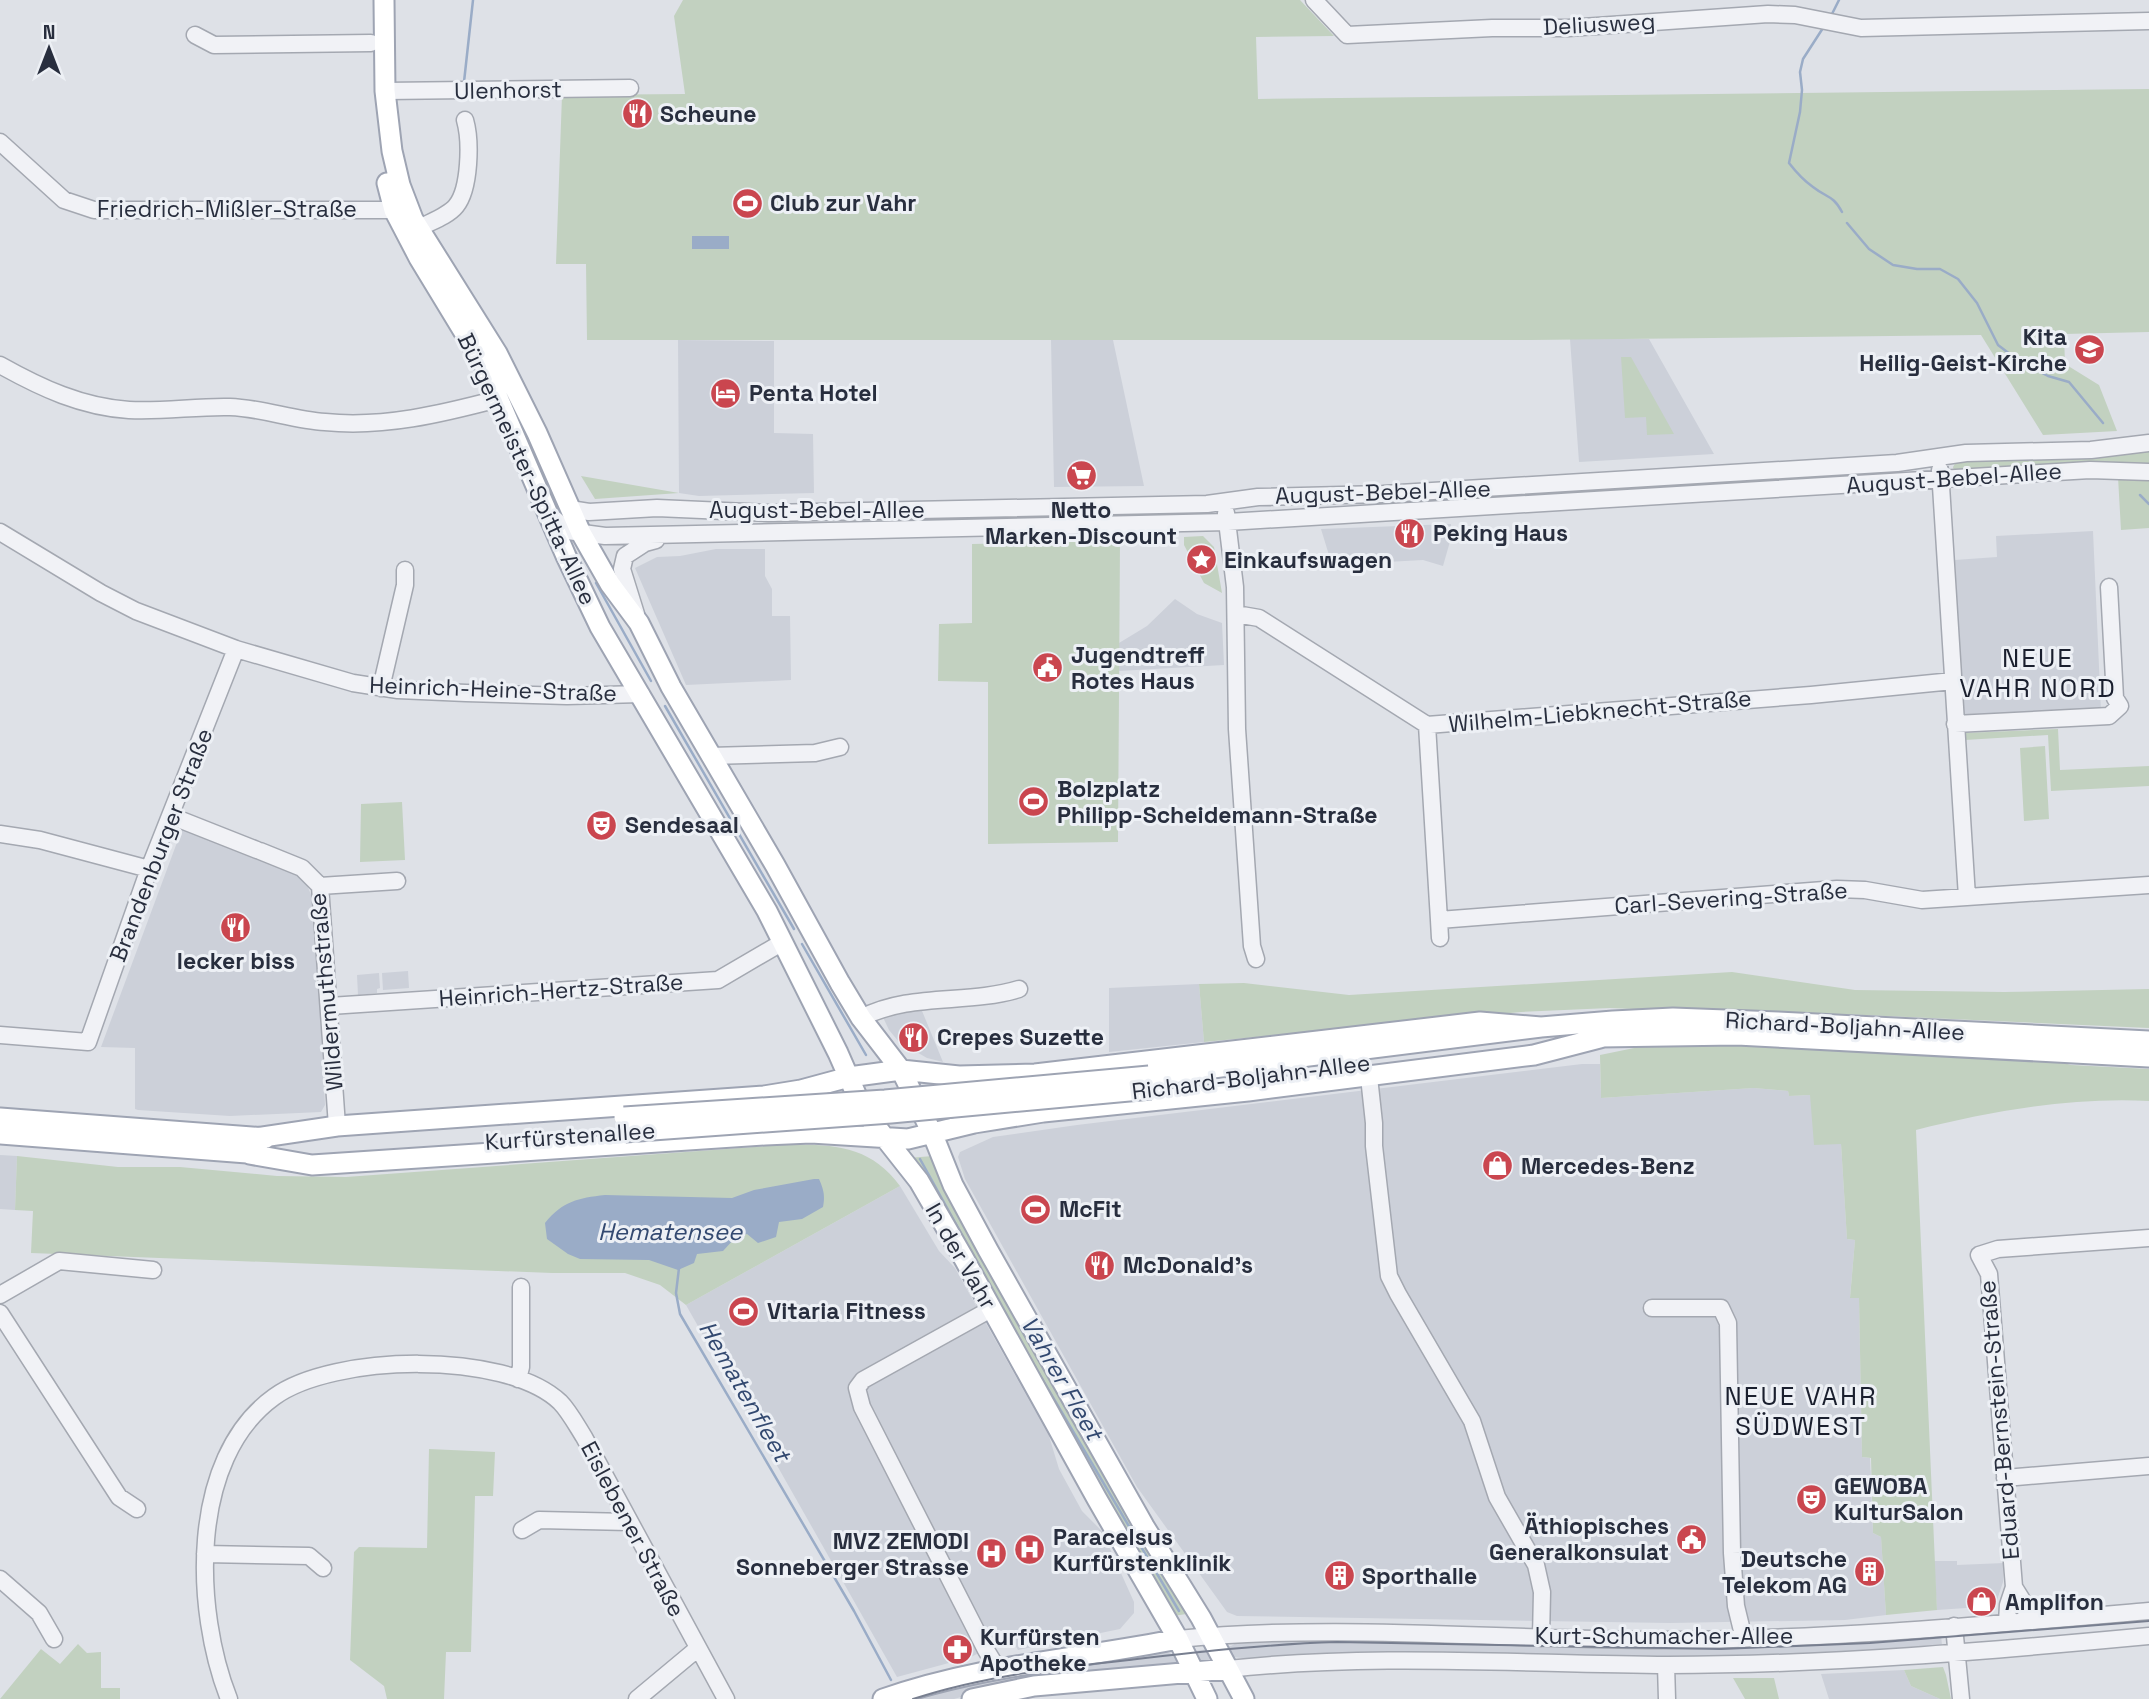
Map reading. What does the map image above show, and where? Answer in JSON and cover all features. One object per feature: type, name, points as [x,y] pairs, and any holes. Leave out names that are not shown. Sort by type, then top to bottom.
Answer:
[{"type":"main road","name":"Bürgermeister-Spitta-Allee","points":[[372,0],[372,97],[379,155],[394,210],[419,258],[479,356],[600,627],[767,911],[797,935],[901,1070],[933,1135]]},
{"type":"main road","name":"Bürgermeister-Spitta-Allee","points":[[384,0],[385,91],[392,151],[400,185],[419,228],[497,353],[537,433],[581,533],[610,584],[639,623],[671,687],[775,865],[797,935],[849,1077]]},
{"type":"main road","points":[[641,694],[671,687]]},
{"type":"main road","name":"Richard-Boljahn-Allee","points":[[1150,1083],[1541,1027],[1613,1020],[1673,1018],[1778,1021],[2149,1041]]},
{"type":"main road","name":"Richard-Boljahn-Allee","points":[[849,1077],[901,1070],[959,1076],[1012,1075],[1480,1022],[1541,1027]]},
{"type":"main road","name":"Richard-Boljahn-Allee","points":[[884,1139],[933,1135],[974,1123],[1043,1112],[1369,1077],[1534,1055],[1611,1035]]},
{"type":"main road","name":"Richard-Boljahn-Allee","points":[[888,1107],[1611,1035],[1737,1035],[2149,1057]]},
{"type":"main road","name":"Kurfürstenallee","points":[[252,1146],[337,1126],[764,1096],[849,1077]]},
{"type":"main road","name":"In der Vahr","points":[[849,1077],[863,1110],[919,1181],[1178,1639],[1207,1699]]},
{"type":"main road","name":"Kurfürstenallee","points":[[0,1134],[338,1152],[624,1125],[888,1107]]},
{"type":"main road","name":"Kurfürstenallee","points":[[0,1118],[252,1146],[313,1165],[765,1135],[811,1133],[884,1139]]},
{"type":"main road","name":"In der Vahr","points":[[933,1135],[953,1185],[988,1250],[1144,1526],[1212,1636],[1244,1699]]},
{"type":"main road","points":[[883,1699],[997,1668],[1178,1639]]},
{"type":"main road","points":[[972,1699],[1034,1686],[1228,1669]]},
{"type":"street","name":"Deliusweg","points":[[1314,0],[1346,35],[1492,28],[1568,28],[1768,14],[1794,15],[1861,28],[2149,22]]},
{"type":"street","points":[[195,35],[214,45],[370,44]]},
{"type":"street","name":"Ulenhorst","points":[[385,91],[630,88]]},
{"type":"street","points":[[419,228],[454,209],[461,198],[469,153],[465,120]]},
{"type":"street","name":"Friedrich-Mißler-Straße","points":[[0,142],[64,200],[94,210],[394,210]]},
{"type":"street","points":[[0,365],[39,387],[90,405],[130,410],[229,407],[323,422],[361,423],[401,421],[498,399]]},
{"type":"street","name":"August-Bebel-Allee","points":[[570,509],[615,512],[657,508],[768,513],[1195,504],[1258,497],[1340,496],[1897,463],[1991,451],[2091,450],[2149,443]]},
{"type":"street","points":[[1939,457],[1967,898]]},
{"type":"street","name":"August-Bebel-Allee","points":[[581,533],[605,536],[669,536],[1228,522],[1940,478],[2090,470],[2149,472]]},
{"type":"street","points":[[1224,500],[1236,587],[1237,729],[1251,934],[1256,959]]},
{"type":"street","points":[[546,511],[560,526],[568,531],[581,533]]},
{"type":"street","name":"August-Bebel-Allee","points":[[566,556],[573,542],[593,521],[615,512]]},
{"type":"street","points":[[768,513],[768,534]]},
{"type":"street","name":"Heinrich-Heine-Straße","points":[[0,532],[124,605],[188,632],[313,673],[381,688],[529,695],[641,694]]},
{"type":"street","name":"August-Bebel-Allee","points":[[639,623],[622,569],[625,556],[645,543],[669,536]]},
{"type":"street","points":[[381,688],[405,585],[405,570]]},
{"type":"street","points":[[1955,724],[2109,716],[2120,706],[2115,698],[2109,587]]},
{"type":"street","name":"Wilhelm-Liebknecht-Straße","points":[[1236,614],[1259,618],[1427,725],[1811,695],[1953,681]]},
{"type":"street","name":"Brandenburger Straße","points":[[0,1035],[88,1042],[149,869],[236,649]]},
{"type":"street","points":[[1427,725],[1440,938]]},
{"type":"street","points":[[710,756],[815,753],[840,747]]},
{"type":"street","name":"Wildermuthstraße","points":[[171,816],[302,868],[320,886],[337,1126]]},
{"type":"street","points":[[0,834],[40,840],[149,869]]},
{"type":"street","points":[[320,886],[397,881]]},
{"type":"street","name":"Carl-Severing-Straße","points":[[1439,920],[1837,889],[1865,890],[1922,900],[2149,885]]},
{"type":"street","name":"Heinrich-Hertz-Straße","points":[[330,1006],[718,980],[797,935]]},
{"type":"street","points":[[861,1018],[904,1002],[999,995],[1018,989]]},
{"type":"street","points":[[1369,1077],[1389,1276],[1472,1421],[1497,1497],[1536,1565],[1542,1592],[1541,1637]]},
{"type":"street","name":"Eduard-Bernstein-Straße","points":[[2007,1622],[2008,1605],[2014,1587],[1989,1274],[1979,1255],[1998,1250],[2149,1238]]},
{"type":"street","points":[[0,1295],[59,1261],[153,1269]]},
{"type":"street","points":[[518,1380],[521,1367],[521,1287]]},
{"type":"street","points":[[1652,1308],[1721,1308],[1728,1323],[1730,1524],[1736,1606],[1730,1617],[1736,1639]]},
{"type":"street","points":[[991,1309],[863,1380],[857,1388],[858,1398],[868,1419],[997,1668]]},
{"type":"street","points":[[0,1313],[118,1497],[136,1509]]},
{"type":"street","name":"Eislebener Straße","points":[[229,1699],[209,1632],[205,1554],[208,1523],[229,1452],[253,1417],[274,1397],[309,1380],[393,1364],[458,1365],[483,1369],[539,1388],[561,1403],[584,1437],[726,1699]]},
{"type":"street","points":[[2005,1478],[2149,1466]]},
{"type":"street","points":[[522,1530],[539,1520],[629,1522]]},
{"type":"street","points":[[205,1554],[309,1556],[323,1568]]},
{"type":"street","points":[[0,1579],[39,1613],[54,1639]]},
{"type":"street","name":"Eduard-Bernstein-Straße","points":[[2014,1587],[2024,1603],[2028,1620]]},
{"type":"street","name":"Kurt-Schumacher-Allee","points":[[1178,1639],[1320,1632],[1736,1639],[2149,1611]]},
{"type":"street","points":[[1954,1626],[1961,1699]]},
{"type":"street","name":"Kurt-Schumacher-Allee","points":[[1228,1669],[1308,1661],[1397,1659],[1667,1665],[1821,1662],[2149,1636]]},
{"type":"street","points":[[637,1699],[697,1649]]},
{"type":"street","name":"Kurt-Schumacher-Allee","points":[[1667,1665],[1667,1699]]},
{"type":"shaded area","points":[[1570,339],[1649,339],[1714,454],[1579,462]]},
{"type":"shaded area","points":[[678,340],[774,341],[774,433],[813,434],[814,493],[699,496],[679,493]]},
{"type":"shaded area","points":[[1051,340],[1113,340],[1144,486],[1054,487]]},
{"type":"shaded area","points":[[1451,524],[1451,538],[1443,566],[1423,560],[1332,565],[1321,529]]},
{"type":"shaded area","points":[[2093,531],[2101,712],[1963,720],[1955,560],[1997,557],[1996,536]]},
{"type":"shaded area","points":[[716,549],[765,549],[765,576],[772,589],[772,616],[790,616],[791,680],[686,685],[635,568],[657,557]]},
{"type":"shaded area","points":[[1175,599],[1197,614],[1222,623],[1224,665],[1119,671],[1119,643],[1147,626]]},
{"type":"shaded area","points":[[182,829],[299,875],[306,883],[313,899],[315,916],[325,1105],[321,1112],[230,1116],[138,1110],[135,1109],[135,1048],[101,1047]]},
{"type":"shaded area","points":[[408,971],[409,988],[383,990],[382,973]]},
{"type":"shaded area","points":[[379,973],[380,988],[377,993],[358,995],[357,975]]},
{"type":"shaded area","points":[[1199,984],[1204,1042],[1109,1052],[1109,988]]},
{"type":"shaded area","points":[[920,1006],[943,1062],[927,1058],[899,1042],[889,1030],[881,1013]]},
{"type":"shaded area","points":[[1600,1064],[1601,1098],[1754,1088],[1788,1091],[1789,1096],[1810,1095],[1841,1144],[1847,1239],[1855,1240],[1850,1297],[1859,1297],[1862,1457],[1870,1458],[1873,1533],[1881,1537],[1886,1615],[1845,1620],[1670,1623],[1237,1616],[1227,1612],[1137,1487],[965,1179],[958,1157],[960,1152],[993,1137],[1077,1125]]},
{"type":"shaded area","points":[[0,1155],[17,1156],[15,1210],[0,1209]]},
{"type":"shaded area","points":[[900,1186],[939,1251],[955,1268],[1049,1436],[1059,1469],[1082,1511],[1102,1531],[1134,1602],[1134,1613],[1120,1629],[1018,1650],[1010,1637],[971,1657],[897,1677],[686,1305]]},
{"type":"shaded area","points":[[1934,1561],[1957,1561],[1957,1565],[2004,1563],[2003,1582],[1995,1606],[1937,1610]]},
{"type":"shaded area","points":[[1941,1635],[1942,1645],[1935,1649],[1769,1658],[1545,1657],[1361,1652],[1250,1659],[1233,1657],[1175,1664],[1170,1668],[982,1691],[954,1699],[899,1699],[944,1685],[1163,1651],[1172,1654],[1231,1646],[1238,1642],[1343,1638]]},
{"type":"shaded area","points":[[1904,1670],[1911,1686],[1940,1699],[1829,1699],[1821,1674]]},
{"type":"green space","name":"Club zur Vahr","points":[[683,0],[1300,0],[1334,36],[1256,37],[1258,99],[2149,89],[2149,332],[2064,334],[2065,364],[2099,385],[2117,431],[2043,435],[1981,335],[1531,340],[587,340],[586,264],[556,264],[562,95],[685,94],[674,16]]},
{"type":"green space","points":[[1621,357],[1631,357],[1674,434],[1647,435],[1646,417],[1625,418]]},
{"type":"green space","points":[[2149,449],[2149,463],[1954,471],[1953,467],[1956,462]]},
{"type":"green space","points":[[581,476],[679,493],[595,499]]},
{"type":"green space","points":[[2118,477],[2149,479],[2149,528],[2121,530]]},
{"type":"green space","points":[[1203,536],[1214,547],[1222,593],[1204,583],[1184,545],[1184,537]]},
{"type":"green space","points":[[1120,541],[1118,842],[988,844],[988,682],[938,681],[939,624],[972,623],[972,544]]},
{"type":"green space","points":[[2058,729],[2060,770],[2149,766],[2149,786],[2051,791],[2048,735],[1965,740],[1965,733]]},
{"type":"green space","points":[[2045,746],[2049,819],[2024,821],[2020,748]]},
{"type":"green space","points":[[402,802],[405,860],[360,862],[361,804]]},
{"type":"green space","points":[[1732,972],[1855,990],[2004,992],[2149,989],[2149,1028],[1842,1014],[1775,1015],[1610,1008],[1521,1012],[1204,1042],[1199,984],[1244,983],[1349,995]]},
{"type":"green space","points":[[1725,1043],[2042,1057],[2071,1065],[2149,1069],[2149,1101],[2061,1103],[1973,1117],[1916,1130],[1937,1610],[1886,1615],[1881,1537],[1873,1533],[1871,1458],[1862,1457],[1859,1298],[1850,1298],[1855,1240],[1847,1239],[1841,1144],[1814,1145],[1810,1095],[1789,1096],[1788,1091],[1754,1088],[1601,1098],[1600,1055],[1639,1047]]},
{"type":"green space","points":[[780,1145],[831,1146],[861,1154],[875,1161],[900,1186],[686,1305],[660,1285],[625,1273],[552,1273],[31,1253],[33,1211],[15,1210],[17,1156],[118,1167],[180,1167],[277,1176],[346,1177]]},
{"type":"green space","points":[[933,1156],[1193,1613],[1173,1616],[908,1158]]},
{"type":"green space","points":[[429,1449],[495,1452],[493,1496],[475,1496],[471,1652],[446,1652],[444,1699],[387,1699],[384,1686],[350,1660],[354,1552],[359,1547],[427,1548]]},
{"type":"green space","points":[[78,1644],[87,1653],[101,1652],[101,1688],[120,1688],[120,1699],[0,1699],[41,1649],[60,1664]]},
{"type":"green space","points":[[1943,1667],[1951,1699],[1940,1699],[1911,1686],[1904,1670]]},
{"type":"green space","points":[[1733,1678],[1774,1678],[1779,1699],[1745,1699]]},
{"type":"water","points":[[692,236],[729,236],[729,249],[692,249]]},
{"type":"water","name":"Hematensee","points":[[819,1179],[822,1186],[823,1207],[802,1219],[779,1222],[776,1237],[758,1243],[747,1234],[735,1238],[723,1251],[697,1254],[694,1263],[678,1270],[649,1260],[580,1259],[547,1239],[545,1223],[565,1205],[587,1198],[605,1195],[732,1198],[754,1190]]},
{"type":"waterway","name":"Vahrer Fleet","points":[[464,82],[473,0]]},
{"type":"waterway","points":[[1831,16],[1839,0]]},
{"type":"waterway","points":[[1823,28],[1803,59],[1800,72],[1800,112],[1789,163],[1806,182],[1833,200],[1842,212]]},
{"type":"waterway","points":[[1847,223],[1869,249],[1893,265],[1940,269],[1958,279],[1977,303],[1998,345],[2019,361],[2048,376],[2069,382],[2103,423]]},
{"type":"waterway","points":[[2140,495],[2149,504]]},
{"type":"waterway","name":"Vahrer Fleet","points":[[596,583],[651,681]]},
{"type":"waterway","name":"Vahrer Fleet","points":[[665,706],[794,929]]},
{"type":"waterway","name":"Vahrer Fleet","points":[[802,944],[866,1055]]},
{"type":"waterway","name":"Vahrer Fleet","points":[[920,1159],[989,1284]]},
{"type":"waterway","name":"Hematenfleet","points":[[679,1268],[676,1293],[680,1314],[854,1611],[891,1680]]},
{"type":"waterway","name":"Vahrer Fleet","points":[[1035,1367],[1179,1611]]},
{"type":"tram line","points":[[913,1699],[966,1684],[1047,1670],[1207,1651],[1285,1645],[1337,1642],[1721,1649],[1870,1643],[2149,1621]]},
{"type":"place","name":"Scheune","points":[[637,114]]},
{"type":"place","name":"Club zur Vahr","points":[[747,203]]},
{"type":"place","name":"Kita Heilig-Geist-Kirche","points":[[2090,350]]},
{"type":"place","name":"Penta Hotel","points":[[726,393]]},
{"type":"place","name":"Netto Marken-Discount","points":[[1081,476]]},
{"type":"place","name":"Peking Haus","points":[[1410,533]]},
{"type":"place","name":"Einkaufswagen","points":[[1201,560]]},
{"type":"place","name":"Jugendtreff Rotes Haus","points":[[1048,668]]},
{"type":"place","name":"Bolzplatz Philipp-Scheidemann-Straße","points":[[1034,802]]},
{"type":"place","name":"Sendesaal","points":[[602,825]]},
{"type":"place","name":"lecker biss","points":[[236,927]]},
{"type":"place","name":"Crepes Suzette","points":[[914,1037]]},
{"type":"place","name":"Mercedes-Benz","points":[[1498,1166]]},
{"type":"place","name":"McFit","points":[[1036,1209]]},
{"type":"place","name":"McDonald's","points":[[1100,1265]]},
{"type":"place","name":"Vitaria Fitness","points":[[744,1311]]},
{"type":"place","name":"GEWOBA KulturSalon","points":[[1811,1499]]},
{"type":"place","name":"Äthiopisches Generalkonsulat","points":[[1692,1539]]},
{"type":"place","name":"Paracelsus Kurfürstenklinik","points":[[1030,1550]]},
{"type":"place","name":"MVZ ZEMODI Sonneberger Strasse","points":[[992,1554]]},
{"type":"place","name":"Deutsche Telekom AG","points":[[1870,1572]]},
{"type":"place","name":"Sporthalle","points":[[1339,1576]]},
{"type":"place","name":"Amplifon","points":[[1982,1602]]},
{"type":"place","name":"Kurfürsten Apotheke","points":[[957,1650]]},
{"type":"district","name":"NEUE VAHR NORD","points":[[2038,673]]},
{"type":"district","name":"NEUE VAHR SÜDWEST","points":[[1801,1411]]}]
